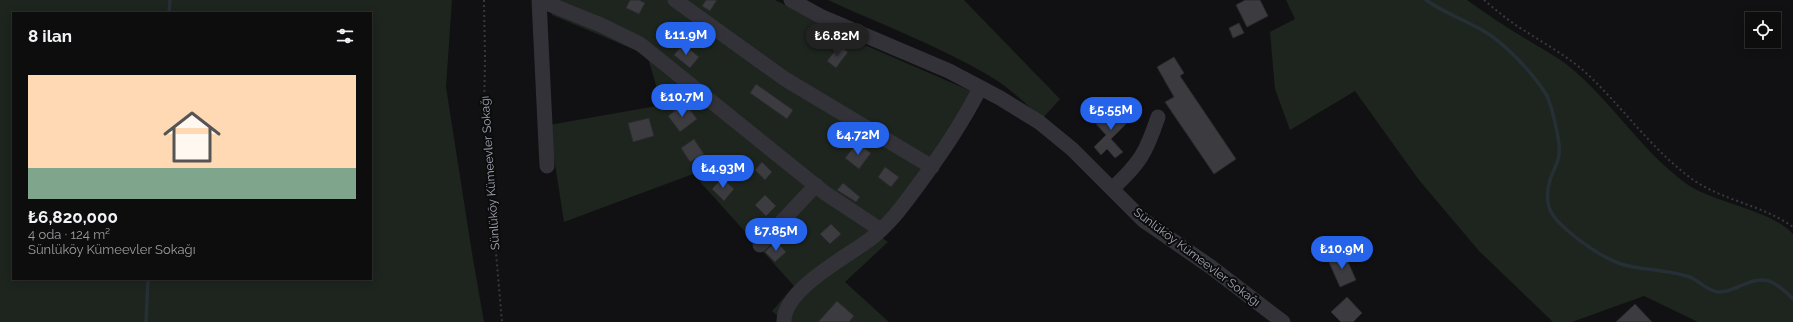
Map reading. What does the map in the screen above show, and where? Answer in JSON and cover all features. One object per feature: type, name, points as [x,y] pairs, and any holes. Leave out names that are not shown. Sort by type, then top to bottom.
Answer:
[{"type":"street","points":[[547,166],[539,0],[601,25],[640,44],[816,185],[881,230]]},
{"type":"street","points":[[675,0],[785,79],[932,167]]},
{"type":"street","name":"Sünlüköy Kümeevler Sokağı","points":[[791,0],[822,17],[949,71],[1000,98],[1039,122],[1072,149],[1143,220],[1211,267],[1283,322]]},
{"type":"street","points":[[784,322],[786,308],[803,288],[825,269],[881,230],[898,211],[932,167],[964,120],[980,88]]},
{"type":"street","points":[[1112,189],[1139,162],[1158,117]]},
{"type":"street","points":[[760,245],[816,185]]},
{"type":"path","name":"Sünlüköy Kümeevler Sokağı","points":[[484,0],[484,114],[502,322]]},
{"type":"path","points":[[1484,0],[1511,22],[1584,71],[1670,162],[1694,180],[1713,191],[1764,210],[1793,227]]},
{"type":"shaded area","points":[[0,0],[452,0],[446,87],[484,322],[0,322]]},
{"type":"shaded area","points":[[550,0],[775,0],[867,46],[973,92],[932,158],[875,232],[888,242],[845,282],[889,322],[784,322],[772,311],[794,286],[693,174],[564,222],[549,125],[662,105],[647,55],[552,15]]},
{"type":"shaded area","points":[[828,0],[964,0],[1060,99],[1043,118],[1002,84],[969,64]]},
{"type":"shaded area","points":[[1286,0],[1467,0],[1571,68],[1586,81],[1640,141],[1668,169],[1684,182],[1709,195],[1770,218],[1783,225],[1793,234],[1793,322],[1698,322],[1644,296],[1572,322],[1553,322],[1479,251],[1419,180],[1355,91],[1290,130],[1275,89],[1270,32],[1295,19]]},
{"type":"building","points":[[630,0],[639,0],[645,3],[639,14],[626,8]]},
{"type":"building","points":[[706,0],[717,0],[710,11],[702,6]]},
{"type":"building","points":[[1245,0],[1260,0],[1268,16],[1247,27],[1236,5]]},
{"type":"building","points":[[1239,23],[1244,33],[1233,38],[1229,28]]},
{"type":"building","points":[[683,44],[699,57],[690,68],[674,55]]},
{"type":"building","points":[[839,46],[848,52],[836,68],[827,61]]},
{"type":"building","points":[[1174,57],[1184,73],[1180,76],[1236,159],[1214,174],[1165,102],[1174,97],[1157,67]]},
{"type":"building","points":[[756,84],[793,110],[787,119],[750,93]]},
{"type":"building","points":[[685,103],[697,119],[680,132],[668,116]]},
{"type":"building","points":[[1116,105],[1130,120],[1111,139],[1123,152],[1115,158],[1107,149],[1101,155],[1094,147],[1106,135],[1096,124]]},
{"type":"building","points":[[649,118],[654,136],[633,142],[628,123]]},
{"type":"building","points":[[694,139],[704,154],[690,162],[681,148]]},
{"type":"building","points":[[857,143],[871,153],[859,169],[845,158]]},
{"type":"building","points":[[762,162],[772,172],[765,180],[755,170]]},
{"type":"building","points":[[885,167],[899,177],[891,187],[878,177]]},
{"type":"building","points":[[722,178],[734,189],[724,201],[712,189]]},
{"type":"building","points":[[843,183],[860,197],[856,202],[837,190]]},
{"type":"building","points":[[765,195],[776,206],[766,216],[755,205]]},
{"type":"building","points":[[754,220],[762,230],[755,238],[745,227]]},
{"type":"building","points":[[831,224],[841,234],[830,244],[820,234]]},
{"type":"building","points":[[776,241],[786,252],[775,262],[765,252]]},
{"type":"building","points":[[1344,253],[1356,280],[1340,287],[1328,260]]},
{"type":"building","points":[[1347,297],[1362,313],[1353,322],[1341,322],[1331,312]]},
{"type":"building","points":[[837,301],[854,316],[849,322],[818,322]]},
{"type":"building","points":[[1635,304],[1652,322],[1616,322]]},
{"type":"waterway","points":[[169,12],[170,0]]},
{"type":"waterway","points":[[1426,0],[1491,35],[1500,42],[1527,69],[1547,96],[1556,125],[1559,142],[1558,158],[1551,177],[1547,198],[1551,212],[1555,218],[1574,236],[1596,252],[1615,262],[1638,268],[1683,275],[1692,278],[1714,291],[1726,291],[1747,283],[1762,280],[1774,283],[1793,299]]},
{"type":"waterway","points":[[146,322],[148,280]]}]
